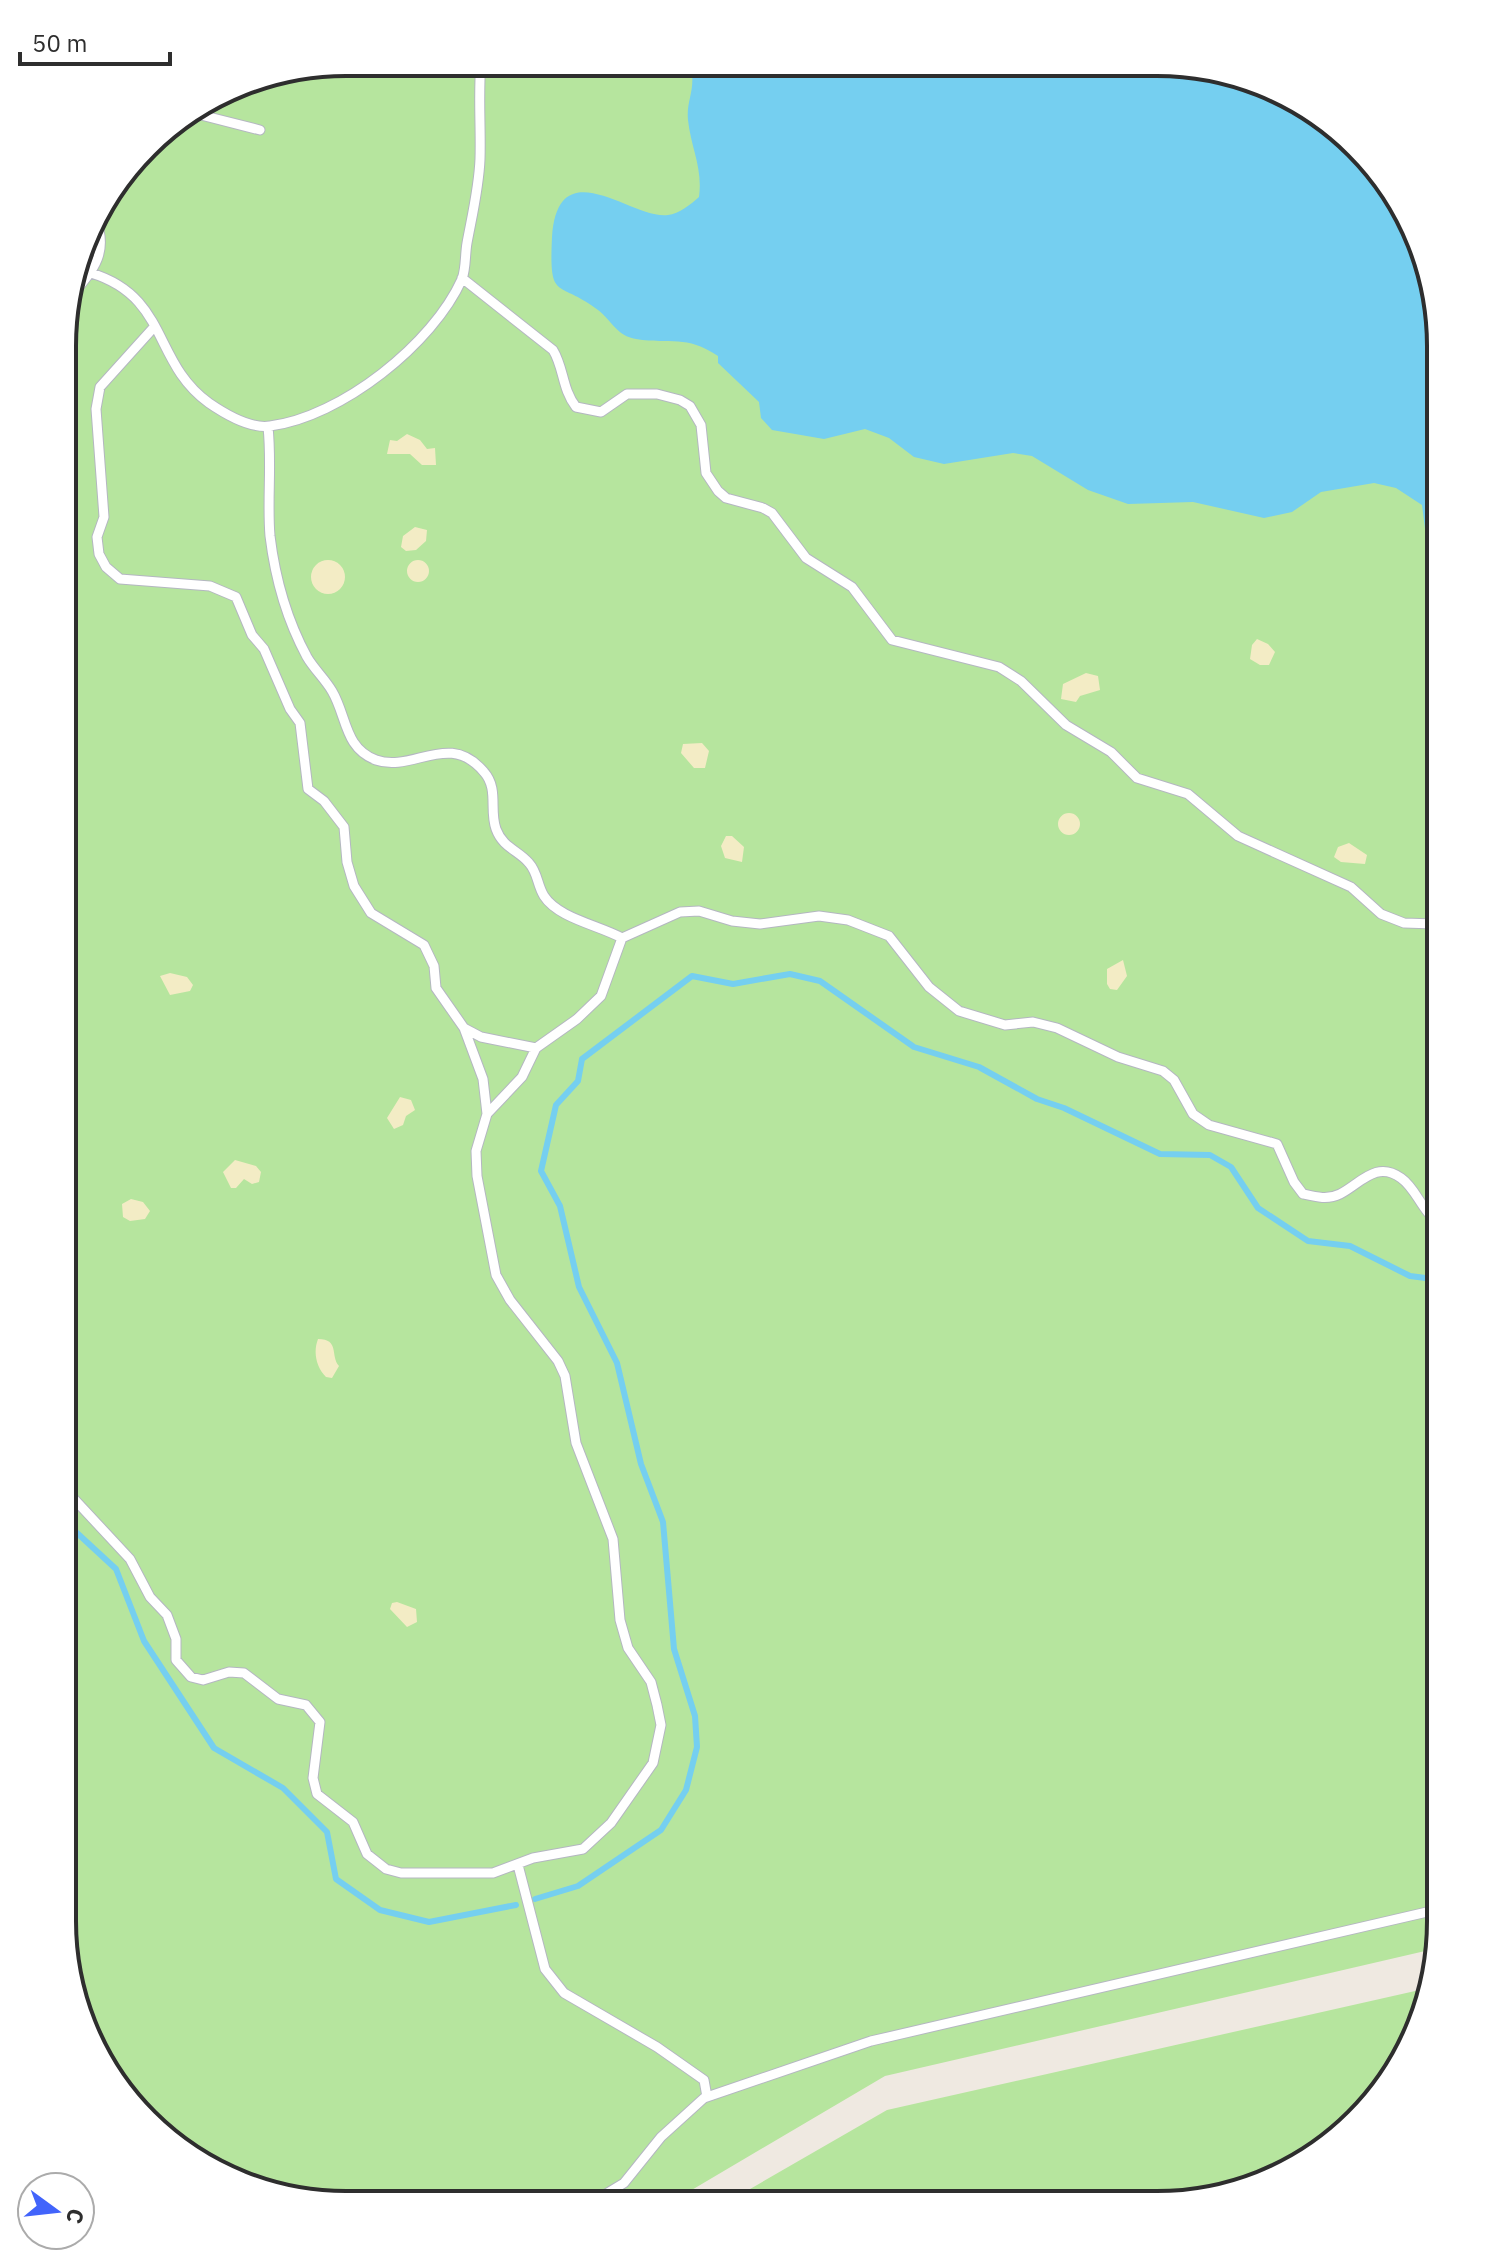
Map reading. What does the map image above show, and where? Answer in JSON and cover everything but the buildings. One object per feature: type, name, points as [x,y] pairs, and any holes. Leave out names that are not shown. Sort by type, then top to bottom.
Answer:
[{"type":"lane","points":[[91,273],[127,288],[140,300],[167,353],[207,402],[248,423],[268,427],[321,411],[372,382],[403,357],[462,278],[480,162],[481,77]]},
{"type":"lane","points":[[205,116],[260,130]]},
{"type":"lane","points":[[83,286],[89,280],[101,246],[99,238]]},
{"type":"lane","points":[[462,278],[553,350],[561,362],[565,388],[576,407],[601,412],[627,394],[657,394],[690,406],[701,425],[706,473],[718,491],[726,498],[772,513],[806,558],[852,587],[892,640],[999,667],[1021,681],[1066,725],[1094,739],[1144,782],[1188,794],[1238,836],[1351,887],[1381,914],[1404,923],[1427,924]]},
{"type":"lane","points":[[76,1501],[130,1559],[150,1597],[167,1615],[176,1639],[176,1660],[183,1670],[203,1680],[229,1672],[244,1673],[278,1699],[306,1705],[312,1711],[320,1722],[313,1778],[317,1794],[353,1822],[361,1846],[376,1862],[401,1873],[493,1873],[533,1858],[583,1849],[611,1823],[653,1763],[661,1725],[651,1682],[628,1648],[620,1620],[618,1566],[613,1539],[576,1443],[565,1376],[558,1361],[510,1300],[496,1275],[477,1176],[476,1151],[487,1114],[483,1079],[464,1028],[436,988],[434,966],[424,945],[371,913],[354,886],[347,862],[344,827],[324,801],[308,789],[300,723],[290,709],[264,649],[252,635],[236,597],[210,586],[120,579],[106,567],[99,554],[97,537],[104,517],[96,409],[100,387],[155,326]]},
{"type":"lane","points":[[268,427],[272,465],[270,532],[280,594],[306,655],[332,691],[353,744],[366,755],[387,762],[437,752],[455,753],[473,761],[487,774],[493,790],[493,817],[502,842],[536,870],[544,897],[567,917],[594,923],[622,938]]},
{"type":"lane","points":[[487,1114],[522,1077],[536,1048],[577,1019],[601,996],[622,938],[680,912],[699,911],[732,921],[760,924],[819,916],[848,920],[889,936],[929,987],[959,1011],[1005,1025],[1033,1022],[1057,1028],[1118,1057],[1163,1071],[1174,1080],[1193,1114],[1209,1125],[1277,1144],[1294,1182],[1303,1194],[1327,1198],[1340,1194],[1362,1177],[1377,1171],[1403,1178],[1426,1211]]},
{"type":"lane","points":[[464,1028],[481,1037],[536,1048]]},
{"type":"lane","points":[[518,1865],[545,1969],[564,1993],[657,2047],[704,2080],[707,2097]]},
{"type":"lane","points":[[611,2191],[624,2183],[661,2137],[707,2097],[871,2041],[1426,1912]]},
{"type":"green space","points":[[329,77],[1192,78],[1227,85],[1292,112],[1348,155],[1391,211],[1418,276],[1425,311],[1427,346],[1425,1951],[885,2076],[690,2191],[311,2189],[276,2182],[211,2155],[155,2112],[112,2056],[85,1991],[76,1921],[78,311],[90,259],[112,211],[132,182],[155,155],[196,122],[259,90],[293,81]]},
{"type":"green space","points":[[1418,1990],[1399,2040],[1381,2071],[1348,2112],[1292,2155],[1227,2182],[1157,2191],[747,2191],[887,2110]]},
{"type":"sand","points":[[407,434],[420,440],[427,449],[435,448],[436,465],[422,465],[410,454],[387,454],[390,440],[397,441]]},
{"type":"sand","points":[[415,527],[427,530],[426,541],[416,550],[406,551],[401,547],[403,536]]},
{"type":"sand","points":[[328,560],[340,565],[345,577],[340,589],[328,594],[316,589],[311,577],[316,565]]},
{"type":"sand","points":[[414,560],[422,560],[429,571],[422,582],[414,582],[407,575],[407,567]]},
{"type":"sand","points":[[1257,639],[1275,652],[1269,665],[1260,665],[1250,659],[1252,645]]},
{"type":"sand","points":[[1086,673],[1098,676],[1100,690],[1080,696],[1076,702],[1061,699],[1063,684]]},
{"type":"sand","points":[[702,743],[709,751],[705,768],[694,768],[681,753],[683,744]]},
{"type":"sand","points":[[1069,813],[1077,816],[1080,824],[1077,832],[1069,835],[1061,832],[1058,824],[1061,816]]},
{"type":"sand","points":[[726,836],[732,836],[744,847],[742,862],[725,858],[721,846]]},
{"type":"sand","points":[[1349,843],[1367,855],[1365,864],[1341,862],[1334,857],[1338,847]]},
{"type":"sand","points":[[1123,960],[1127,976],[1117,990],[1110,989],[1107,969]]},
{"type":"sand","points":[[170,973],[187,977],[193,985],[190,991],[170,995],[160,976]]},
{"type":"sand","points":[[400,1097],[411,1100],[415,1110],[406,1116],[403,1125],[394,1129],[387,1118]]},
{"type":"sand","points":[[235,1160],[256,1166],[261,1172],[259,1182],[252,1184],[244,1179],[236,1188],[231,1188],[223,1172]]},
{"type":"sand","points":[[131,1199],[143,1202],[150,1211],[145,1219],[130,1221],[123,1217],[122,1204]]},
{"type":"sand","points":[[318,1339],[332,1345],[339,1366],[332,1378],[326,1377],[318,1364]]},
{"type":"sand","points":[[392,1603],[416,1609],[417,1622],[407,1627],[390,1609]]},
{"type":"water","points":[[1157,76],[1192,78],[1227,85],[1292,112],[1348,155],[1371,182],[1391,211],[1418,276],[1425,311],[1427,346],[1427,543],[1422,505],[1396,488],[1374,483],[1321,492],[1292,512],[1264,518],[1193,502],[1128,504],[1088,490],[1032,456],[1013,453],[944,464],[914,457],[889,438],[865,429],[824,439],[772,430],[761,418],[759,402],[718,363],[718,356],[696,345],[649,341],[624,335],[598,310],[558,287],[554,281],[552,237],[557,211],[568,197],[582,192],[599,194],[653,214],[668,215],[681,211],[699,197],[698,167],[688,120],[692,77]]},
{"type":"waterway","points":[[535,1899],[578,1886],[661,1830],[686,1790],[697,1747],[695,1716],[674,1649],[663,1522],[641,1464],[617,1363],[579,1287],[560,1206],[541,1171],[556,1105],[578,1081],[582,1059],[692,976],[733,984],[790,974],[820,981],[914,1047],[979,1067],[1037,1099],[1064,1108],[1160,1154],[1210,1155],[1231,1167],[1258,1208],[1308,1241],[1350,1246],[1410,1276],[1426,1278]]},
{"type":"waterway","points":[[76,1532],[116,1569],[144,1641],[214,1748],[283,1788],[327,1832],[336,1879],[380,1910],[429,1922],[516,1905]]}]
